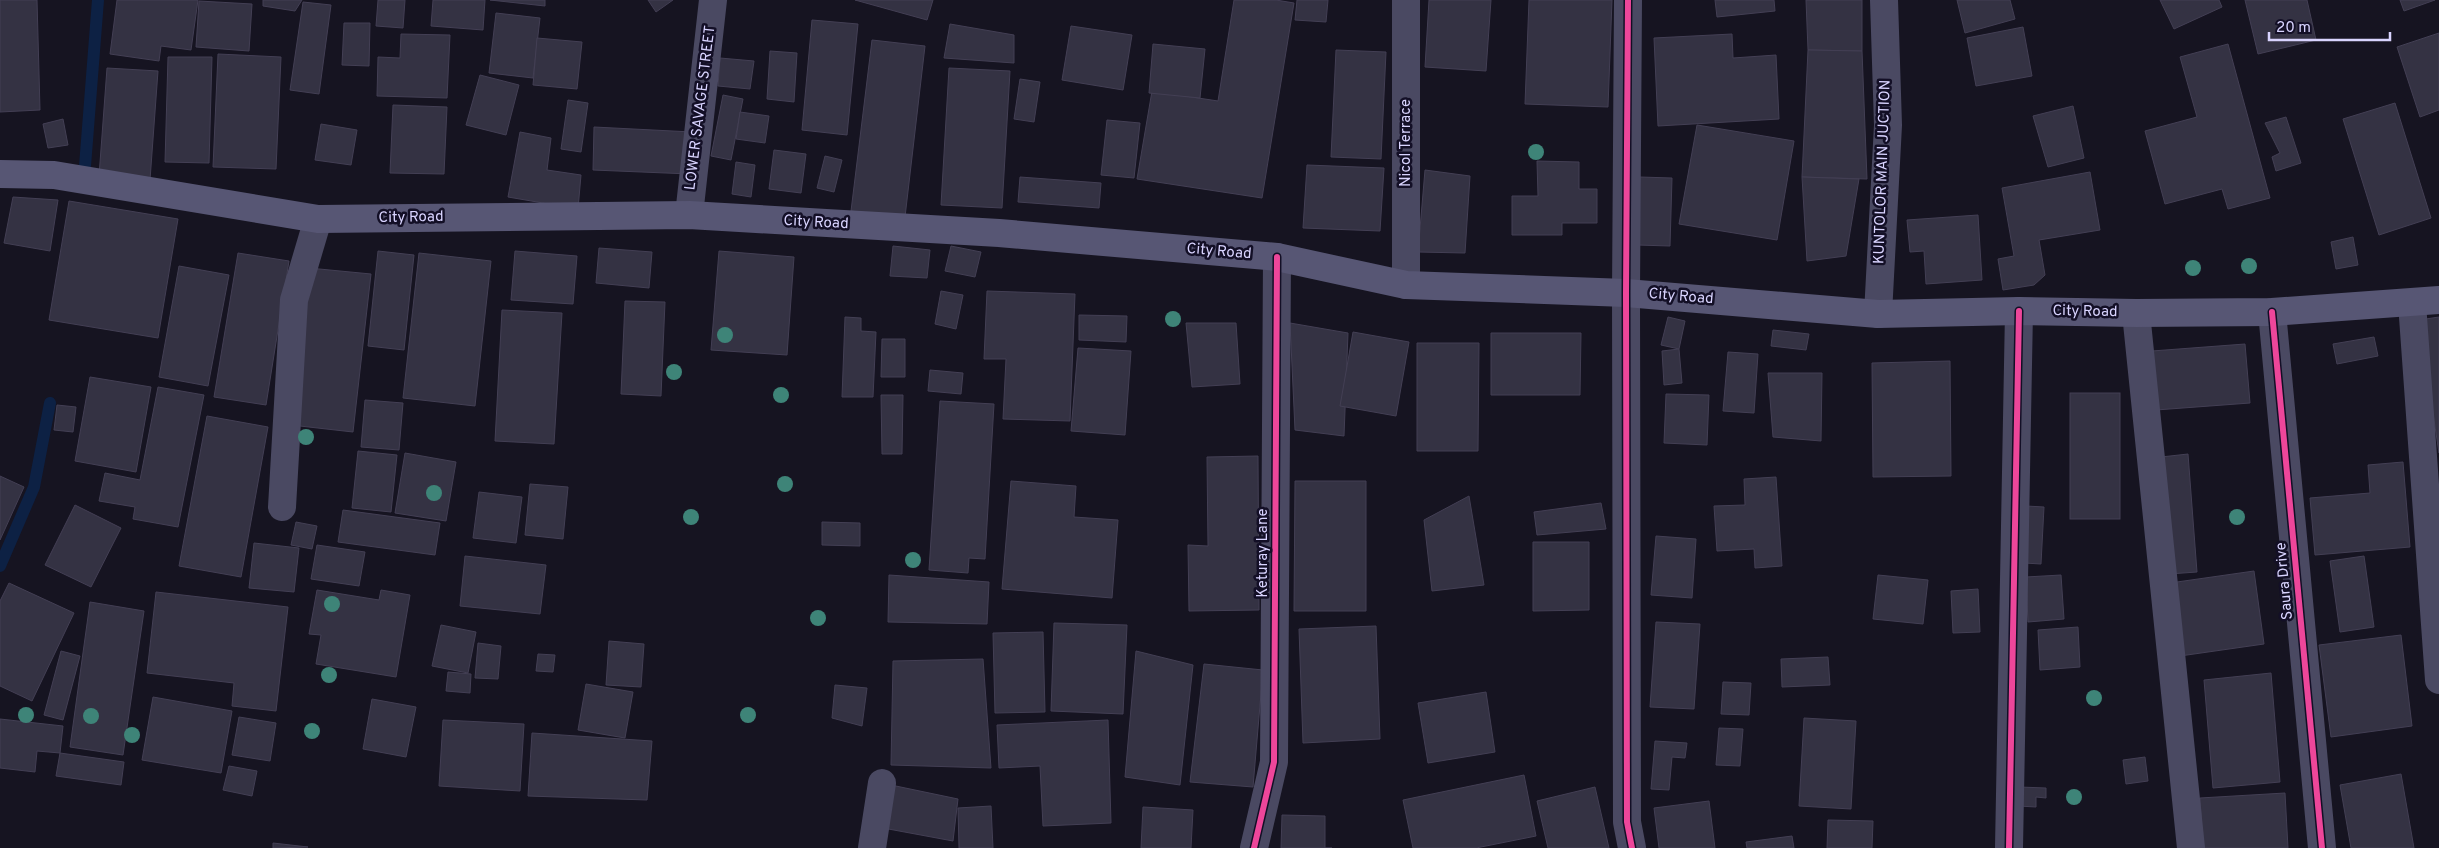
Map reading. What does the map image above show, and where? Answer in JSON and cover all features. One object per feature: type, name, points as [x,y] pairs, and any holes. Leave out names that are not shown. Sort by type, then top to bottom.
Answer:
[{"type":"main road","name":"City Road","points":[[0,174],[54,175],[318,219],[689,215],[999,233],[1277,256],[1406,285],[1626,293],[1878,314],[2019,310],[2136,313],[2272,312],[2439,300]]},
{"type":"street","name":"LOWER SAVAGE STREET","points":[[689,215],[713,0]]},
{"type":"street","name":"Nicol Terrace","points":[[1406,0],[1406,285]]},
{"type":"street","points":[[1628,0],[1626,293],[1627,812],[1632,848]]},
{"type":"street","name":"KUNTOLOR MAIN JUCTION","points":[[1878,314],[1888,125],[1884,0]]},
{"type":"street","points":[[282,507],[294,300],[318,219]]},
{"type":"street","name":"Keturay Lane","points":[[1254,848],[1274,762],[1277,256]]},
{"type":"street","points":[[2412,302],[2439,680]]},
{"type":"street","points":[[2009,848],[2019,310]]},
{"type":"street","name":"Saura Drive","points":[[2272,312],[2322,848]]},
{"type":"street","points":[[2136,313],[2191,848]]},
{"type":"street","points":[[872,848],[882,783]]},
{"type":"building","points":[[0,0],[37,0],[40,110],[0,112]]},
{"type":"building","points":[[117,0],[198,0],[191,50],[161,46],[159,61],[110,54]]},
{"type":"building","points":[[263,0],[302,0],[295,11],[263,6]]},
{"type":"building","points":[[378,0],[405,0],[403,28],[376,26]]},
{"type":"building","points":[[433,0],[485,0],[483,30],[431,26]]},
{"type":"building","points":[[490,0],[545,0],[545,6]]},
{"type":"building","points":[[648,0],[673,0],[656,12]]},
{"type":"building","points":[[855,0],[933,0],[927,20]]},
{"type":"building","points":[[1234,0],[1276,0],[1294,3],[1262,198],[1137,179],[1152,91],[1218,101]]},
{"type":"building","points":[[1297,0],[1328,0],[1326,22],[1295,20]]},
{"type":"building","points":[[1429,0],[1491,0],[1486,71],[1425,67]]},
{"type":"building","points":[[1529,0],[1612,0],[1608,107],[1525,104]]},
{"type":"building","points":[[1715,0],[1774,0],[1775,11],[1717,17]]},
{"type":"building","points":[[1806,0],[1862,0],[1862,51],[1808,50]]},
{"type":"building","points":[[1957,0],[2010,0],[2015,19],[1965,33]]},
{"type":"building","points":[[2160,0],[2219,0],[2222,7],[2174,29]]},
{"type":"building","points":[[2245,0],[2307,0],[2316,40],[2258,54]]},
{"type":"building","points":[[2400,0],[2435,0],[2404,11]]},
{"type":"building","points":[[199,1],[252,4],[249,51],[196,47]]},
{"type":"building","points":[[303,2],[331,5],[319,94],[290,90]]},
{"type":"building","points":[[496,13],[540,18],[533,78],[489,73]]},
{"type":"building","points":[[812,20],[858,24],[847,135],[802,130]]},
{"type":"building","points":[[344,23],[370,23],[369,66],[342,65]]},
{"type":"building","points":[[950,24],[1014,35],[1014,63],[944,58]]},
{"type":"building","points":[[1071,26],[1132,35],[1123,90],[1062,80]]},
{"type":"building","points":[[2023,27],[2032,76],[1976,86],[1967,38]]},
{"type":"building","points":[[2439,33],[2439,110],[2420,117],[2397,47]]},
{"type":"building","points":[[401,34],[450,35],[447,98],[377,96],[378,57],[400,58]]},
{"type":"building","points":[[1732,34],[1733,58],[1776,55],[1779,119],[1658,126],[1654,38]]},
{"type":"building","points":[[537,38],[582,42],[577,89],[533,85]]},
{"type":"building","points":[[872,40],[925,46],[905,217],[851,211]]},
{"type":"building","points":[[1153,44],[1205,49],[1200,98],[1149,93]]},
{"type":"building","points":[[2228,44],[2270,198],[2228,209],[2222,189],[2165,204],[2145,131],[2197,117],[2180,57]]},
{"type":"building","points":[[1336,50],[1386,52],[1381,159],[1331,157]]},
{"type":"building","points":[[1808,50],[1862,51],[1867,179],[1802,177]]},
{"type":"building","points":[[770,51],[797,53],[794,102],[767,99]]},
{"type":"building","points":[[218,54],[281,57],[276,169],[213,167]]},
{"type":"building","points":[[168,57],[212,57],[209,163],[165,162]]},
{"type":"building","points":[[720,58],[754,61],[750,89],[718,86]]},
{"type":"building","points":[[107,68],[158,71],[150,180],[99,176]]},
{"type":"building","points":[[949,68],[1010,71],[1002,208],[941,205]]},
{"type":"building","points":[[480,75],[519,85],[506,135],[466,125]]},
{"type":"building","points":[[1020,79],[1040,82],[1034,122],[1014,119]]},
{"type":"building","points":[[723,95],[743,99],[731,160],[711,156]]},
{"type":"building","points":[[568,100],[588,103],[581,152],[561,149]]},
{"type":"building","points":[[2395,103],[2431,218],[2379,235],[2343,119]]},
{"type":"building","points":[[393,105],[447,107],[444,174],[390,173]]},
{"type":"building","points":[[2073,106],[2084,158],[2048,167],[2033,116]]},
{"type":"building","points":[[740,112],[769,116],[765,143],[736,139]]},
{"type":"building","points":[[2286,117],[2301,163],[2276,171],[2272,157],[2280,153],[2265,123]]},
{"type":"building","points":[[63,119],[68,145],[48,148],[43,124]]},
{"type":"building","points":[[1107,120],[1140,123],[1134,178],[1101,175]]},
{"type":"building","points":[[321,124],[357,130],[351,165],[315,160]]},
{"type":"building","points":[[1697,125],[1794,141],[1777,240],[1679,224]]},
{"type":"building","points":[[594,127],[692,132],[690,174],[593,170]]},
{"type":"building","points":[[520,132],[551,138],[547,170],[581,175],[578,209],[508,197]]},
{"type":"building","points":[[774,150],[806,154],[801,193],[769,189]]},
{"type":"building","points":[[825,156],[842,160],[834,192],[817,188]]},
{"type":"building","points":[[1537,161],[1579,162],[1579,189],[1597,189],[1597,223],[1562,223],[1562,235],[1512,235],[1512,196],[1538,196]]},
{"type":"building","points":[[736,162],[755,165],[751,197],[732,194]]},
{"type":"building","points":[[1307,165],[1384,168],[1380,231],[1303,228]]},
{"type":"building","points":[[1425,170],[1470,176],[1465,253],[1418,252]]},
{"type":"building","points":[[2090,172],[2100,230],[2039,240],[2045,275],[2034,285],[2003,290],[1998,259],[2014,256],[2002,188]]},
{"type":"building","points":[[1020,177],[1101,183],[1099,208],[1018,202]]},
{"type":"building","points":[[1640,177],[1672,178],[1670,246],[1637,245]]},
{"type":"building","points":[[1802,177],[1859,179],[1846,256],[1807,261]]},
{"type":"building","points":[[13,197],[58,200],[50,251],[4,243]]},
{"type":"building","points":[[69,201],[178,219],[158,338],[49,320]]},
{"type":"building","points":[[1978,215],[1982,280],[1926,284],[1924,251],[1910,252],[1907,220]]},
{"type":"building","points":[[2353,237],[2358,265],[2336,269],[2331,242]]},
{"type":"building","points":[[893,246],[930,250],[927,278],[890,276]]},
{"type":"building","points":[[951,246],[981,252],[975,277],[945,271]]},
{"type":"building","points":[[599,248],[652,252],[649,288],[596,283]]},
{"type":"building","points":[[378,251],[414,255],[404,350],[368,346]]},
{"type":"building","points":[[515,251],[577,256],[573,304],[511,300]]},
{"type":"building","points":[[719,251],[794,257],[787,355],[711,350]]},
{"type":"building","points":[[238,253],[289,261],[266,405],[214,397]]},
{"type":"building","points":[[419,253],[491,261],[475,406],[403,398]]},
{"type":"building","points":[[179,266],[229,275],[208,386],[159,377]]},
{"type":"building","points":[[309,268],[371,274],[353,432],[291,425]]},
{"type":"building","points":[[941,291],[963,295],[956,329],[935,324]]},
{"type":"building","points":[[987,291],[1075,294],[1070,421],[1003,419],[1006,359],[984,359]]},
{"type":"building","points":[[625,301],[665,302],[661,396],[621,394]]},
{"type":"building","points":[[502,310],[562,313],[554,444],[495,441]]},
{"type":"building","points":[[1079,315],[1127,316],[1126,342],[1079,340]]},
{"type":"building","points":[[845,317],[861,318],[861,331],[876,332],[873,397],[842,397]]},
{"type":"building","points":[[1668,317],[1685,321],[1679,349],[1661,345]]},
{"type":"building","points":[[2439,317],[2439,453],[2419,320]]},
{"type":"building","points":[[1186,323],[1236,323],[1240,384],[1192,387]]},
{"type":"building","points":[[1290,323],[1348,333],[1344,436],[1295,430]]},
{"type":"building","points":[[1773,330],[1809,334],[1806,350],[1771,346]]},
{"type":"building","points":[[1353,332],[1409,342],[1396,416],[1340,406]]},
{"type":"building","points":[[1491,333],[1581,333],[1580,395],[1491,395]]},
{"type":"building","points":[[2374,337],[2378,356],[2337,364],[2333,344]]},
{"type":"building","points":[[882,339],[905,339],[905,377],[881,377]]},
{"type":"building","points":[[1417,343],[1479,343],[1478,451],[1417,451]]},
{"type":"building","points":[[2245,344],[2250,403],[2156,410],[2152,351]]},
{"type":"building","points":[[1078,348],[1131,351],[1125,435],[1071,431]]},
{"type":"building","points":[[1679,349],[1682,383],[1664,385],[1662,351]]},
{"type":"building","points":[[1728,352],[1758,354],[1754,413],[1723,411]]},
{"type":"building","points":[[1950,361],[1951,476],[1873,477],[1872,363]]},
{"type":"building","points":[[930,370],[963,373],[961,394],[928,391]]},
{"type":"building","points":[[1768,373],[1822,373],[1821,441],[1773,437]]},
{"type":"building","points":[[90,377],[151,387],[136,472],[75,461]]},
{"type":"building","points":[[158,387],[204,395],[178,527],[133,519],[135,507],[99,501],[105,473],[140,480]]},
{"type":"building","points":[[2070,393],[2120,393],[2120,519],[2070,519]]},
{"type":"building","points":[[1666,394],[1709,395],[1707,445],[1664,443]]},
{"type":"building","points":[[881,395],[903,395],[902,454],[882,454]]},
{"type":"building","points":[[365,400],[403,403],[399,450],[361,447]]},
{"type":"building","points":[[940,401],[994,404],[985,559],[969,558],[968,573],[929,570]]},
{"type":"building","points":[[57,405],[76,407],[73,432],[54,430]]},
{"type":"building","points":[[207,416],[268,427],[241,577],[179,566]]},
{"type":"building","points":[[358,451],[397,455],[391,512],[352,508]]},
{"type":"building","points":[[405,453],[456,462],[446,521],[395,513]]},
{"type":"building","points":[[2188,454],[2197,572],[2169,574],[2161,457]]},
{"type":"building","points":[[1258,456],[1259,610],[1189,611],[1188,545],[1208,546],[1207,457]]},
{"type":"building","points":[[2403,462],[2410,547],[2315,555],[2310,498],[2370,493],[2368,465]]},
{"type":"building","points":[[0,476],[24,487],[0,540]]},
{"type":"building","points":[[1776,477],[1782,566],[1755,568],[1754,549],[1717,551],[1714,506],[1745,505],[1744,479]]},
{"type":"building","points":[[1011,481],[1076,486],[1074,517],[1118,520],[1112,598],[1002,589]]},
{"type":"building","points":[[1295,481],[1366,481],[1366,611],[1294,611]]},
{"type":"building","points":[[530,484],[568,487],[563,539],[525,535]]},
{"type":"building","points":[[479,492],[522,497],[516,543],[473,538]]},
{"type":"building","points":[[1469,496],[1484,585],[1432,591],[1424,520]]},
{"type":"building","points":[[1601,503],[1606,529],[1537,535],[1534,512]]},
{"type":"building","points":[[75,505],[121,528],[91,587],[45,565]]},
{"type":"building","points":[[2026,506],[2044,507],[2041,564],[2024,563]]},
{"type":"building","points":[[343,510],[440,523],[435,555],[338,542]]},
{"type":"building","points":[[296,522],[317,526],[312,549],[291,545]]},
{"type":"building","points":[[822,522],[860,523],[860,546],[822,545]]},
{"type":"building","points":[[1656,536],[1696,539],[1692,598],[1651,595]]},
{"type":"building","points":[[1533,542],[1589,542],[1589,610],[1533,611]]},
{"type":"building","points":[[254,543],[299,548],[294,592],[249,588]]},
{"type":"building","points":[[317,545],[365,552],[359,586],[311,579]]},
{"type":"building","points":[[465,556],[546,565],[540,614],[460,606]]},
{"type":"building","points":[[2364,556],[2374,627],[2340,632],[2330,561]]},
{"type":"building","points":[[2254,571],[2264,644],[2180,656],[2170,583]]},
{"type":"building","points":[[889,575],[989,582],[987,624],[888,622]]},
{"type":"building","points":[[1878,575],[1928,580],[1923,624],[1873,619]]},
{"type":"building","points":[[2061,575],[2064,619],[2028,622],[2026,577]]},
{"type":"building","points":[[9,583],[74,613],[32,701],[0,686],[0,601]]},
{"type":"building","points":[[1978,589],[1980,632],[1953,633],[1951,591]]},
{"type":"building","points":[[317,590],[379,600],[381,590],[410,595],[396,677],[316,664],[321,635],[309,634]]},
{"type":"building","points":[[156,592],[288,607],[276,711],[232,706],[234,683],[147,673]]},
{"type":"building","points":[[90,602],[144,611],[123,755],[70,747]]},
{"type":"building","points":[[1656,622],[1700,624],[1694,709],[1650,707]]},
{"type":"building","points":[[1054,623],[1127,625],[1123,714],[1051,711]]},
{"type":"building","points":[[441,625],[476,632],[468,673],[432,666]]},
{"type":"building","points":[[1376,626],[1380,739],[1303,743],[1299,629]]},
{"type":"building","points":[[2078,627],[2080,667],[2040,670],[2038,630]]},
{"type":"building","points":[[1043,632],[1045,712],[995,713],[993,633]]},
{"type":"building","points":[[2401,635],[2412,726],[2331,737],[2319,645]]},
{"type":"building","points":[[609,641],[644,644],[641,687],[606,685]]},
{"type":"building","points":[[478,643],[501,646],[498,679],[475,678]]},
{"type":"building","points":[[61,651],[80,656],[63,720],[44,715]]},
{"type":"building","points":[[1136,651],[1193,665],[1180,785],[1125,777]]},
{"type":"building","points":[[538,654],[555,655],[553,672],[536,671]]},
{"type":"building","points":[[1828,657],[1830,685],[1782,687],[1781,659]]},
{"type":"building","points":[[983,659],[991,768],[891,765],[893,661]]},
{"type":"building","points":[[1204,664],[1263,670],[1253,787],[1190,782]]},
{"type":"building","points":[[448,672],[471,674],[470,693],[446,691]]},
{"type":"building","points":[[2271,673],[2280,782],[2213,788],[2204,680]]},
{"type":"building","points":[[1723,682],[1751,683],[1749,715],[1721,714]]},
{"type":"building","points":[[586,684],[633,692],[625,738],[578,730]]},
{"type":"building","points":[[835,685],[867,688],[862,726],[832,718]]},
{"type":"building","points":[[1486,692],[1495,752],[1428,763],[1418,703]]},
{"type":"building","points":[[153,697],[232,711],[221,773],[142,760]]},
{"type":"building","points":[[372,699],[416,707],[406,757],[363,749]]},
{"type":"building","points":[[239,717],[276,723],[270,761],[232,755]]},
{"type":"building","points":[[1804,718],[1856,721],[1851,809],[1799,806]]},
{"type":"building","points":[[0,719],[63,726],[60,753],[37,751],[35,772],[0,768]]},
{"type":"building","points":[[443,720],[524,724],[520,791],[439,786]]},
{"type":"building","points":[[1108,720],[1111,823],[1043,826],[1040,766],[999,768],[997,725]]},
{"type":"building","points":[[1719,728],[1743,729],[1740,766],[1716,765]]},
{"type":"building","points":[[532,733],[652,741],[647,800],[528,796]]},
{"type":"building","points":[[1655,741],[1687,743],[1685,758],[1672,757],[1669,790],[1651,789]]},
{"type":"building","points":[[60,753],[124,762],[121,785],[56,776]]},
{"type":"building","points":[[2145,757],[2148,781],[2126,784],[2123,760]]},
{"type":"building","points":[[229,766],[257,771],[252,796],[223,790]]},
{"type":"building","points":[[2401,774],[2414,848],[2351,848],[2340,785]]},
{"type":"building","points":[[1524,775],[1536,836],[1476,848],[1413,848],[1403,800]]},
{"type":"building","points":[[891,785],[958,799],[953,841],[883,828]]},
{"type":"building","points":[[1595,787],[1609,848],[1548,848],[1537,801]]},
{"type":"building","points":[[2019,787],[2046,788],[2046,798],[2036,797],[2036,807],[2018,806]]},
{"type":"building","points":[[2285,793],[2288,848],[2203,848],[2200,798]]},
{"type":"building","points":[[1709,801],[1715,848],[1659,848],[1654,808]]},
{"type":"building","points":[[991,806],[993,848],[959,848],[958,808]]},
{"type":"building","points":[[1143,807],[1193,810],[1191,848],[1141,848]]},
{"type":"building","points":[[1282,815],[1325,816],[1325,848],[1281,848]]},
{"type":"building","points":[[1828,820],[1873,821],[1872,848],[1827,848]]},
{"type":"building","points":[[1792,836],[1794,848],[1747,848],[1746,842]]},
{"type":"building","points":[[273,843],[308,847],[273,848]]},
{"type":"waterway","points":[[85,166],[98,0]]},
{"type":"waterway","points":[[0,566],[34,487],[50,403]]},
{"type":"cycle path","points":[[1628,0],[1626,293],[1627,822],[1632,848]]},
{"type":"cycle path","points":[[1254,848],[1274,762],[1277,257]]},
{"type":"cycle path","points":[[2009,848],[2019,311]]},
{"type":"cycle path","points":[[2272,312],[2322,848]]}]
